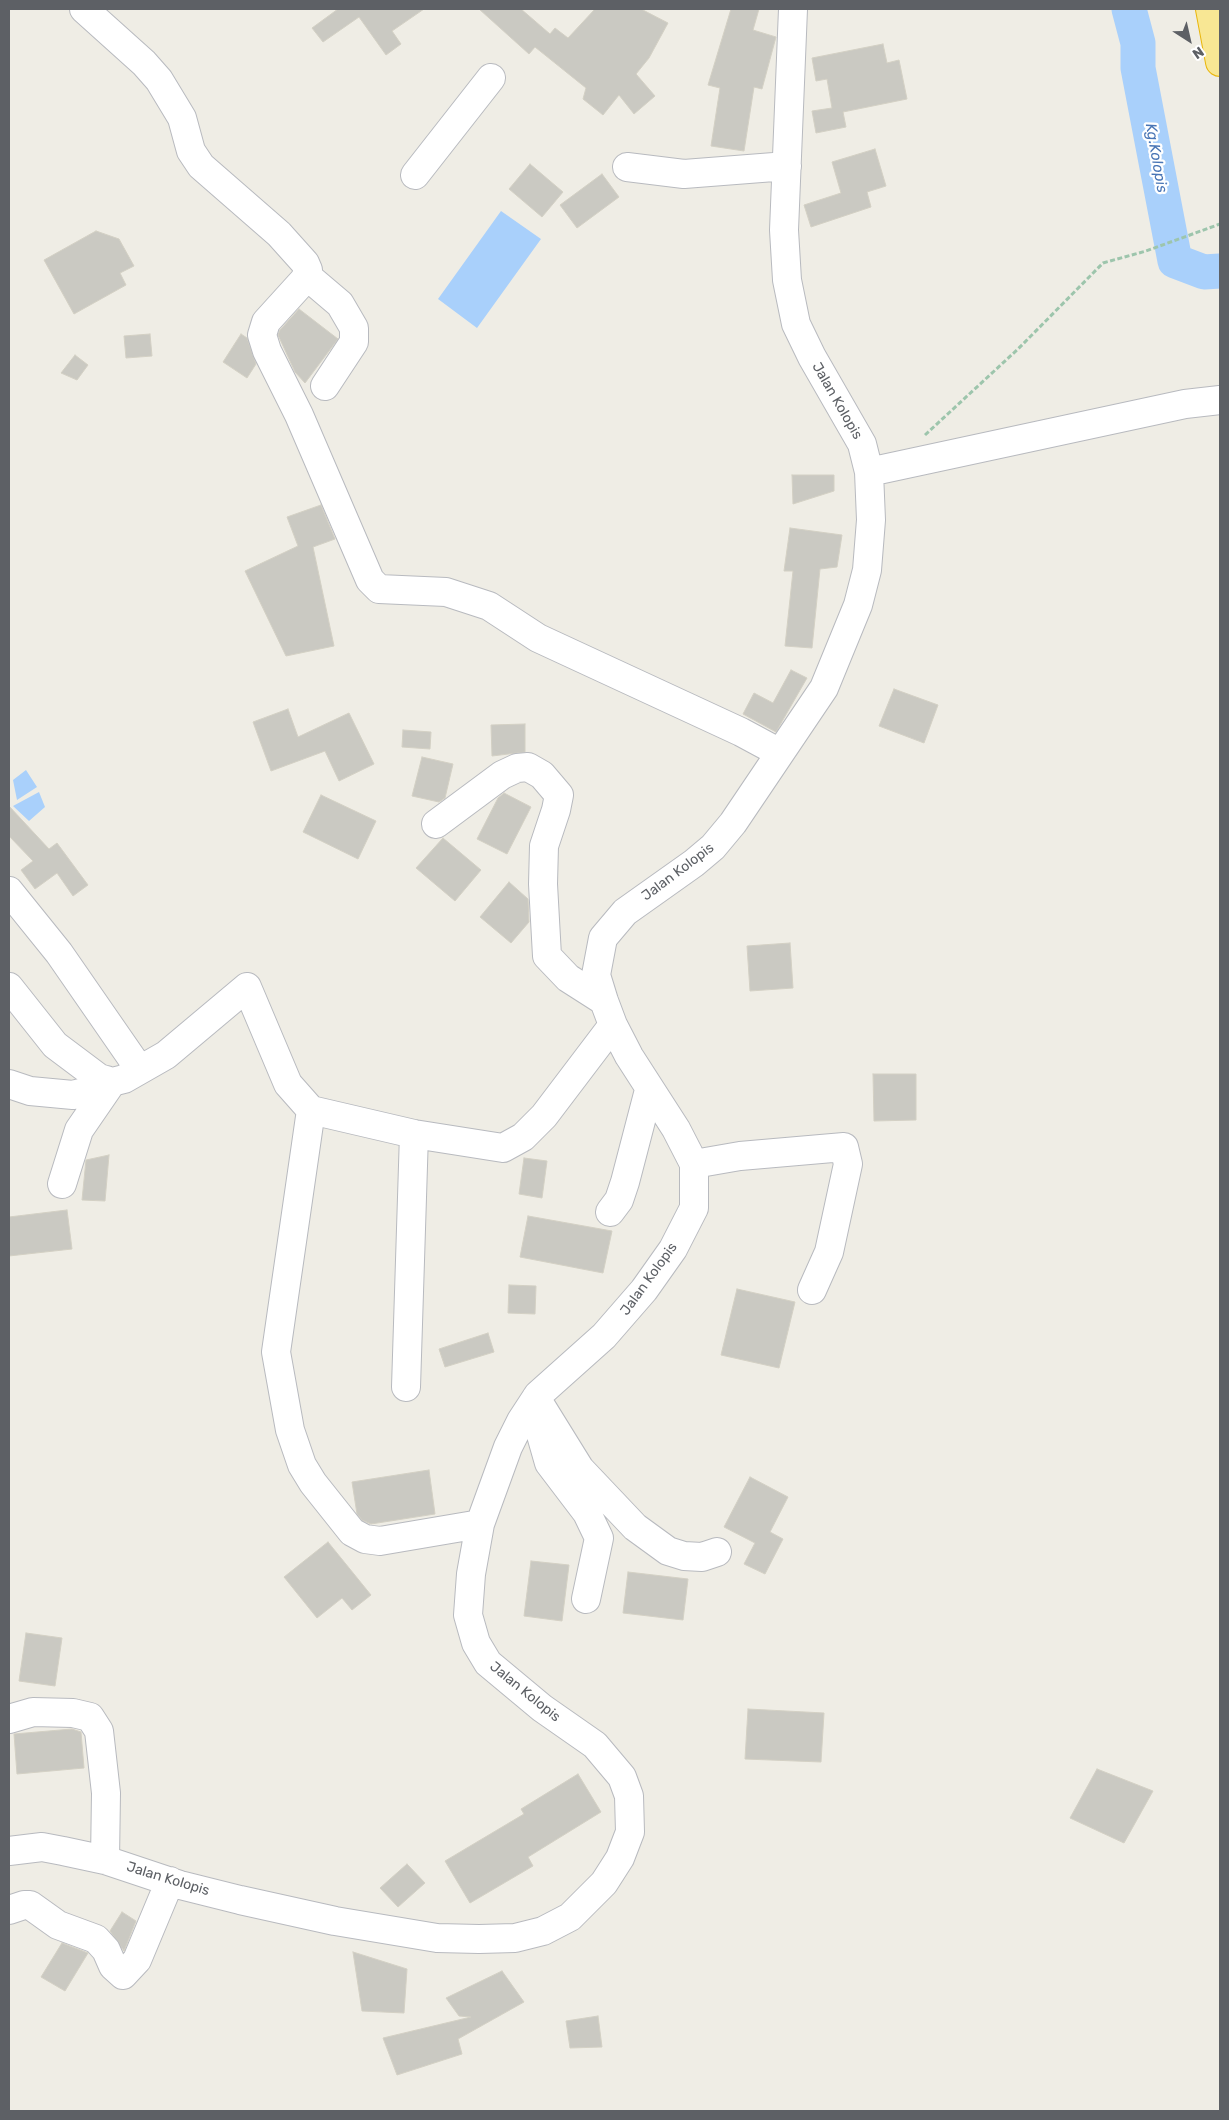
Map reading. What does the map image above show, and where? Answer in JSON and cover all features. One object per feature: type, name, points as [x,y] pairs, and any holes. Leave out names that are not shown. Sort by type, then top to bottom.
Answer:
[{"type":"highway","points":[[1210,9],[1220,62]]},
{"type":"street","points":[[84,9],[152,71],[165,88],[182,118],[191,151],[201,166],[290,246],[305,263],[307,276],[340,304],[354,328],[354,342],[325,386]]},
{"type":"street","name":"Jalan Kolopis","points":[[13,1848],[42,1847],[105,1860],[170,1881],[240,1900],[335,1921],[437,1938],[479,1939],[515,1938],[543,1931],[570,1917],[604,1883],[620,1858],[630,1832],[629,1796],[622,1777],[595,1745],[542,1708],[488,1663],[476,1644],[468,1615],[471,1574],[480,1524],[508,1446],[644,1290],[673,1249],[694,1208],[694,1164],[676,1129],[649,1090],[608,1013],[596,975],[603,938],[625,912],[713,847],[733,823],[824,688],[841,652],[858,605],[868,560],[871,520],[869,472],[862,444],[812,357],[796,324],[787,280],[784,230],[793,9]]},
{"type":"street","points":[[415,175],[491,78]]},
{"type":"street","points":[[627,167],[684,174],[787,166]]},
{"type":"street","points":[[307,276],[266,322],[262,335],[266,352],[299,415],[370,580],[379,589],[446,592],[489,606],[538,638],[741,732],[780,754]]},
{"type":"street","points":[[869,472],[1185,404],[1220,400]]},
{"type":"street","points":[[9,1084],[30,1091],[73,1095],[91,1090],[109,1081],[124,1079],[166,1055],[247,987],[288,1084],[311,1110],[414,1134],[503,1148],[523,1137],[544,1116],[608,1013],[568,978],[547,956],[543,884],[544,846],[559,795],[542,775],[528,767],[517,768],[502,775],[436,824]]},
{"type":"street","points":[[9,891],[59,953],[82,990],[140,1070]]},
{"type":"street","points":[[9,987],[55,1045],[99,1078],[109,1081]]},
{"type":"street","points":[[62,1184],[79,1130],[109,1081]]},
{"type":"street","points":[[610,1212],[619,1200],[625,1182],[649,1090]]},
{"type":"street","points":[[311,1110],[276,1352],[290,1430],[302,1465],[313,1483],[352,1532],[364,1539],[380,1541],[480,1524]]},
{"type":"street","points":[[406,1387],[414,1134]]},
{"type":"street","points":[[694,1164],[740,1156],[844,1147],[848,1164],[830,1243],[812,1290]]},
{"type":"street","points":[[542,1409],[580,1469],[635,1527],[668,1551],[684,1556],[702,1557],[717,1552]]},
{"type":"street","points":[[542,1409],[541,1435],[549,1463],[587,1512],[599,1538],[586,1599]]},
{"type":"street","points":[[9,1720],[33,1712],[73,1713],[90,1717],[100,1731],[106,1793],[105,1860]]},
{"type":"street","points":[[9,1910],[24,1905],[30,1906],[58,1925],[96,1939],[106,1950],[112,1966],[123,1974],[137,1960],[170,1881]]},
{"type":"path","points":[[925,436],[1018,349],[1103,263],[1146,251],[1220,224]]},
{"type":"water","points":[[501,211],[541,239],[477,328],[438,299]]},
{"type":"water","points":[[26,770],[37,787],[17,800],[13,780]]},
{"type":"water","points":[[39,792],[45,807],[29,821],[13,806]]},
{"type":"building","points":[[338,9],[424,9],[392,31],[401,44],[386,55],[359,17],[323,42],[312,28]]},
{"type":"building","points":[[479,9],[521,9],[550,34],[555,28],[568,38],[595,9],[641,9],[668,23],[649,58],[636,74],[655,96],[634,114],[619,95],[603,115],[583,99],[586,88],[535,47],[529,54]]},
{"type":"building","points":[[731,9],[759,9],[753,30],[776,37],[762,89],[754,87],[744,151],[711,146],[720,88],[708,85]]},
{"type":"building","points":[[883,44],[887,63],[899,60],[907,99],[843,112],[846,127],[816,133],[812,111],[832,108],[827,79],[816,81],[812,58]]},
{"type":"building","points":[[875,149],[886,186],[867,192],[871,207],[811,227],[804,205],[841,193],[832,162]]},
{"type":"building","points":[[530,164],[563,192],[542,217],[509,189]]},
{"type":"building","points":[[602,174],[619,197],[577,228],[560,205]]},
{"type":"building","points":[[96,231],[119,239],[134,266],[120,273],[126,285],[74,314],[44,260]]},
{"type":"building","points":[[299,309],[338,339],[305,383],[295,372],[278,335],[280,330]]},
{"type":"building","points":[[150,334],[152,356],[126,358],[124,336]]},
{"type":"building","points":[[241,334],[247,338],[256,364],[247,378],[223,362]]},
{"type":"building","points":[[75,355],[88,365],[77,380],[61,373]]},
{"type":"building","points":[[792,475],[834,475],[834,491],[793,504]]},
{"type":"building","points":[[321,505],[335,539],[313,547],[334,646],[286,656],[245,571],[298,546],[287,517]]},
{"type":"building","points":[[790,528],[842,535],[837,567],[820,569],[812,648],[785,646],[793,571],[784,571]]},
{"type":"building","points":[[791,670],[807,678],[776,732],[743,714],[754,693],[773,703]]},
{"type":"building","points":[[894,689],[938,705],[924,743],[879,726]]},
{"type":"building","points":[[288,709],[298,737],[349,713],[374,764],[339,781],[325,751],[271,771],[253,722]]},
{"type":"building","points":[[525,724],[525,752],[492,756],[491,725]]},
{"type":"building","points":[[403,730],[431,732],[430,749],[402,747]]},
{"type":"building","points":[[422,757],[453,764],[445,798],[439,802],[412,796]]},
{"type":"building","points":[[504,793],[531,807],[507,854],[477,839],[498,798]]},
{"type":"building","points":[[321,795],[376,821],[358,859],[303,832]]},
{"type":"building","points":[[9,806],[49,849],[57,843],[88,885],[73,896],[57,873],[35,889],[21,870],[33,861],[9,836]]},
{"type":"building","points":[[443,838],[481,870],[455,901],[416,868]]},
{"type":"building","points":[[509,882],[528,899],[529,922],[511,943],[480,917]]},
{"type":"building","points":[[790,943],[793,988],[750,991],[747,946]]},
{"type":"building","points":[[873,1074],[916,1074],[916,1120],[874,1121]]},
{"type":"building","points":[[109,1155],[105,1201],[82,1200],[86,1160]]},
{"type":"building","points":[[524,1158],[547,1161],[542,1198],[519,1194]]},
{"type":"building","points":[[67,1210],[72,1249],[9,1256],[9,1217]]},
{"type":"building","points":[[528,1216],[612,1231],[603,1273],[520,1257]]},
{"type":"building","points":[[509,1285],[536,1286],[535,1314],[508,1313]]},
{"type":"building","points":[[737,1289],[795,1302],[779,1368],[721,1355]]},
{"type":"building","points":[[488,1333],[494,1352],[445,1367],[439,1349]]},
{"type":"building","points":[[429,1470],[435,1514],[371,1524],[362,1520],[357,1514],[352,1482]]},
{"type":"building","points":[[750,1477],[788,1497],[770,1532],[783,1539],[765,1574],[744,1564],[755,1543],[724,1527]]},
{"type":"building","points":[[328,1542],[371,1595],[352,1610],[342,1598],[317,1618],[284,1577]]},
{"type":"building","points":[[531,1561],[569,1565],[562,1621],[524,1616]]},
{"type":"building","points":[[628,1572],[688,1579],[683,1620],[623,1613]]},
{"type":"building","points":[[26,1633],[62,1638],[55,1686],[19,1681]]},
{"type":"building","points":[[748,1709],[824,1713],[821,1762],[745,1759]]},
{"type":"building","points":[[72,1729],[81,1732],[84,1768],[17,1774],[14,1734]]},
{"type":"building","points":[[1097,1769],[1153,1791],[1124,1843],[1070,1818]]},
{"type":"building","points":[[578,1774],[601,1812],[528,1857],[533,1866],[470,1903],[445,1861],[524,1814],[521,1809]]},
{"type":"building","points":[[407,1864],[425,1883],[398,1907],[380,1888]]},
{"type":"building","points":[[122,1912],[136,1921],[124,1951],[110,1931]]},
{"type":"building","points":[[62,1943],[88,1953],[65,1991],[41,1977]]},
{"type":"building","points":[[353,1952],[407,1969],[404,2013],[362,2011]]},
{"type":"building","points":[[502,1971],[524,2002],[458,2039],[462,2054],[397,2075],[383,2038],[471,2017],[459,2016],[446,1998]]},
{"type":"building","points":[[598,2016],[602,2047],[570,2048],[566,2021]]},
{"type":"waterway","name":"Kg.Kolopis","points":[[1129,9],[1138,43],[1138,68],[1175,261],[1204,272],[1220,271]]}]
